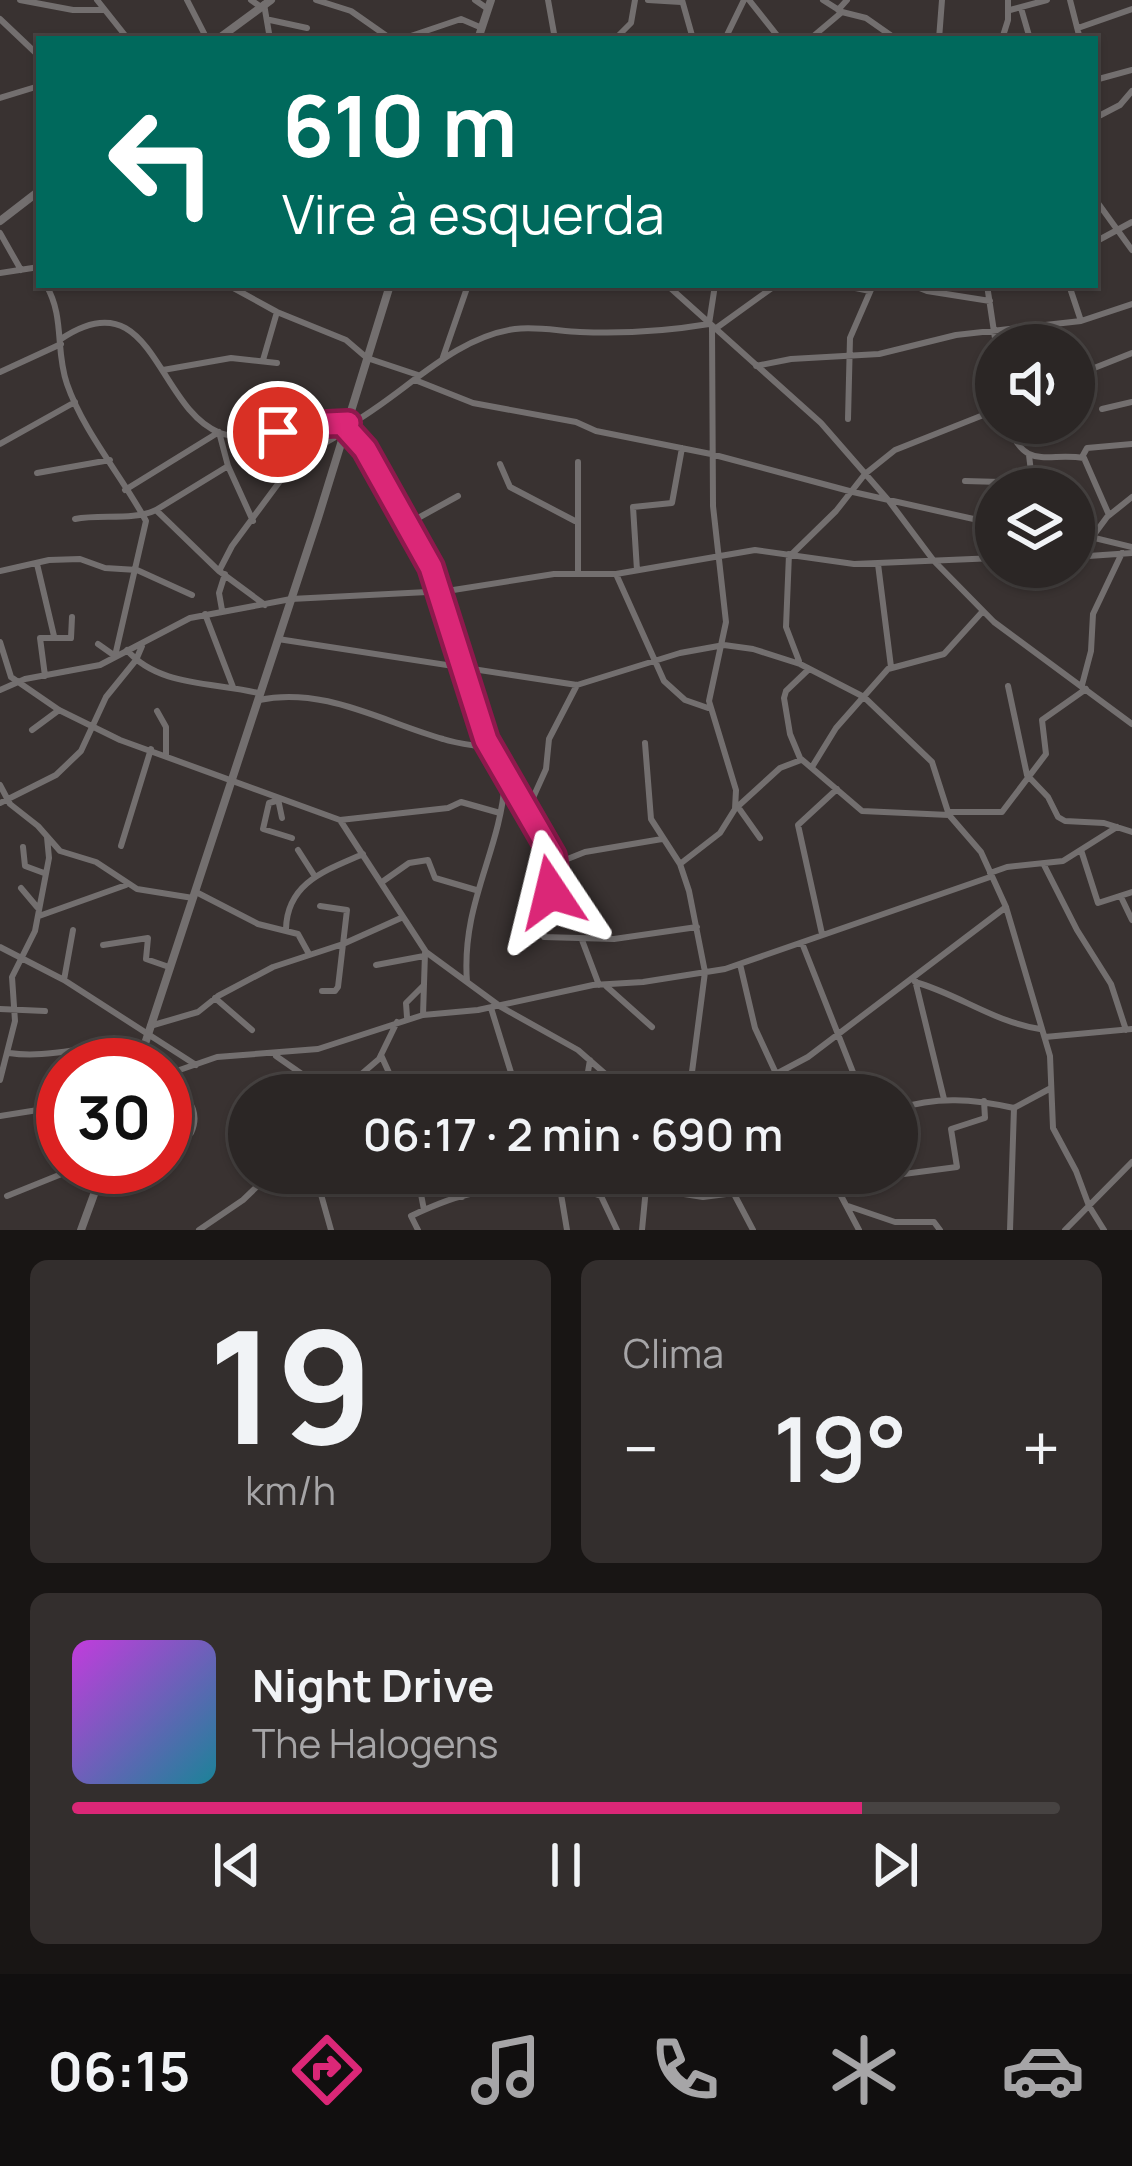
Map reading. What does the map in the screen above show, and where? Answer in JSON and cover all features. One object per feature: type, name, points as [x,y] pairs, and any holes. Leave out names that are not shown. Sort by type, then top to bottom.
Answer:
[{"type":"street","points":[[20,0],[73,10],[102,3],[126,36]]},
{"type":"street","points":[[187,0],[205,36]]},
{"type":"street","points":[[251,0],[265,4]]},
{"type":"street","points":[[316,0],[351,11],[387,36]]},
{"type":"street","points":[[475,0],[490,4],[479,36]]},
{"type":"street","points":[[548,0],[554,36]]},
{"type":"street","points":[[618,36],[632,23],[635,0]]},
{"type":"street","points":[[648,0],[681,1],[692,36]]},
{"type":"street","points":[[727,36],[747,0],[777,36]]},
{"type":"street","points":[[823,0],[866,18],[892,36]]},
{"type":"street","points":[[813,36],[847,0]]},
{"type":"street","points":[[939,36],[942,0]]},
{"type":"street","points":[[1004,36],[1008,0]]},
{"type":"street","points":[[1009,11],[1047,0]]},
{"type":"street","points":[[1070,0],[1079,36]]},
{"type":"street","points":[[265,4],[270,36]]},
{"type":"street","points":[[222,36],[265,4]]},
{"type":"street","points":[[1021,8],[1029,36]]},
{"type":"street","points":[[1078,28],[1132,8]]},
{"type":"street","points":[[0,19],[36,53]]},
{"type":"street","points":[[411,36],[460,19],[482,28]]},
{"type":"street","points":[[270,20],[307,28]]},
{"type":"street","points":[[1098,79],[1132,70]]},
{"type":"street","points":[[1098,116],[1120,105],[1132,90],[1119,75]]},
{"type":"street","points":[[0,98],[36,87]]},
{"type":"street","points":[[0,221],[36,193]]},
{"type":"street","points":[[1098,204],[1132,250]]},
{"type":"street","points":[[1098,240],[1132,222]]},
{"type":"street","points":[[0,233],[21,270]]},
{"type":"street","points":[[0,273],[36,270]]},
{"type":"street","points":[[47,288],[58,310],[64,373],[75,402],[147,526],[115,656]]},
{"type":"street","points":[[147,1038],[389,288]]},
{"type":"street","points":[[441,363],[467,288]]},
{"type":"street","points":[[670,288],[789,392],[983,611],[1132,724]]},
{"type":"street","points":[[716,288],[711,454],[726,622],[710,709],[736,790],[736,808],[760,838]]},
{"type":"street","points":[[223,610],[219,584],[232,546],[299,458],[380,409],[417,378],[468,346],[514,329],[625,333],[712,327],[771,288]]},
{"type":"street","points":[[848,419],[848,356],[854,322],[871,288]]},
{"type":"street","points":[[918,288],[990,301]]},
{"type":"street","points":[[988,288],[993,324]]},
{"type":"street","points":[[1070,288],[1081,321]]},
{"type":"street","points":[[244,289],[277,312],[346,340],[367,358],[473,403],[539,413],[596,431],[711,454],[975,519]]},
{"type":"street","points":[[1055,324],[1081,321],[1132,304]]},
{"type":"street","points":[[262,361],[277,312]]},
{"type":"street","points":[[0,372],[78,329],[115,324],[137,334],[181,404],[219,432],[347,427],[409,523],[441,591],[490,748],[555,864],[542,934],[551,940],[583,940],[697,927]]},
{"type":"street","points":[[756,366],[791,358],[879,354],[975,333]]},
{"type":"street","points":[[1095,368],[1132,353]]},
{"type":"street","points":[[163,370],[220,358],[277,363]]},
{"type":"street","points":[[0,444],[75,402]]},
{"type":"street","points":[[1102,409],[1132,402]]},
{"type":"street","points":[[800,664],[786,627],[790,554],[866,474],[907,443],[975,418]]},
{"type":"street","points":[[219,432],[228,466],[254,521]]},
{"type":"street","points":[[124,490],[219,432]]},
{"type":"street","points":[[1017,444],[1029,455],[1053,460],[1082,457],[1089,448],[1132,444]]},
{"type":"street","points":[[637,571],[633,507],[672,502],[682,448]]},
{"type":"street","points":[[1029,455],[1030,468]]},
{"type":"street","points":[[1082,457],[1109,515]]},
{"type":"street","points":[[38,473],[111,460]]},
{"type":"street","points":[[578,462],[578,574]]},
{"type":"street","points":[[500,464],[510,487],[575,521]]},
{"type":"street","points":[[75,519],[156,510],[228,466]]},
{"type":"street","points":[[965,481],[975,482]]},
{"type":"street","points":[[409,523],[458,496]]},
{"type":"street","points":[[1098,535],[1109,515],[1132,497]]},
{"type":"street","points":[[156,510],[222,573],[265,605]]},
{"type":"street","points":[[1095,535],[1129,551]]},
{"type":"street","points":[[2,801],[44,782],[69,764],[84,746],[106,697],[142,646],[159,631],[205,614],[291,599],[441,591],[523,576],[616,574],[755,550],[878,564],[975,560]]},
{"type":"street","points":[[1095,555],[1129,551]]},
{"type":"street","points":[[809,669],[786,691],[790,734],[801,760],[866,812],[1000,814],[1047,749],[1042,720],[1082,683],[1091,651],[1091,620],[1112,572],[1129,551]]},
{"type":"street","points":[[1101,554],[1112,572]]},
{"type":"street","points":[[0,572],[72,558],[137,571],[192,595]]},
{"type":"street","points":[[37,562],[54,636]]},
{"type":"street","points":[[878,564],[891,667]]},
{"type":"street","points":[[616,574],[664,681],[679,695],[710,709]]},
{"type":"street","points":[[812,766],[836,728],[891,667],[944,654],[983,611]]},
{"type":"street","points":[[205,614],[232,687]]},
{"type":"street","points":[[45,676],[40,638],[70,638],[72,616]]},
{"type":"street","points":[[277,639],[577,685],[653,660],[724,645],[800,664],[864,697],[932,762],[949,814],[974,842],[1006,907],[1044,1033],[1053,1087],[1053,1128],[1104,1230]]},
{"type":"street","points":[[0,642],[14,680]]},
{"type":"street","points":[[98,644],[115,656]]},
{"type":"street","points":[[0,690],[14,680],[100,665],[142,646]]},
{"type":"street","points":[[128,650],[136,660],[177,679],[276,697],[301,696],[396,721],[446,740],[490,748]]},
{"type":"street","points":[[0,668],[93,728],[340,820],[442,809],[460,802],[500,813]]},
{"type":"street","points":[[527,811],[546,769],[549,739],[577,685]]},
{"type":"street","points":[[1008,686],[1027,775],[1062,820],[1132,832]]},
{"type":"street","points":[[258,694],[276,697]]},
{"type":"street","points":[[32,730],[59,710]]},
{"type":"street","points":[[157,711],[166,727],[166,755]]},
{"type":"street","points":[[645,743],[651,819],[680,864],[705,972],[692,1074]]},
{"type":"street","points":[[121,846],[152,748]]},
{"type":"street","points":[[680,864],[720,833],[736,808],[780,768],[801,760]]},
{"type":"street","points":[[467,982],[466,931],[506,777]]},
{"type":"street","points":[[0,785],[2,801],[60,851],[97,862],[142,890],[194,894],[258,924],[286,928],[298,934],[309,954]]},
{"type":"street","points":[[504,792],[513,788]]},
{"type":"street","points":[[822,934],[798,825],[837,789]]},
{"type":"street","points":[[278,799],[282,818]]},
{"type":"street","points":[[278,799],[269,803],[263,830],[292,838]]},
{"type":"street","points":[[340,820],[425,954],[606,1074]]},
{"type":"street","points":[[192,1067],[217,1058],[318,1049],[423,1015],[490,1008],[740,964],[1007,867],[1063,861],[1117,827]]},
{"type":"street","points":[[0,1080],[15,1010],[11,977],[30,945],[39,913],[50,858],[46,837]]},
{"type":"street","points":[[555,864],[585,852],[662,839]]},
{"type":"street","points":[[23,847],[25,866],[44,873]]},
{"type":"street","points":[[298,850],[314,875]]},
{"type":"street","points":[[1081,850],[1098,904],[1132,892]]},
{"type":"street","points":[[286,928],[287,909],[314,875],[363,854]]},
{"type":"street","points":[[382,882],[409,863],[428,860],[435,878],[476,890]]},
{"type":"street","points":[[914,978],[986,1013],[1044,1033],[1129,1030],[1112,984],[1044,866]]},
{"type":"street","points":[[39,913],[128,884]]},
{"type":"street","points":[[21,888],[39,913]]},
{"type":"street","points":[[1121,897],[1132,920]]},
{"type":"street","points":[[320,906],[346,908],[338,987],[322,991]]},
{"type":"street","points":[[740,964],[755,1028],[776,1074],[808,1057],[1006,907]]},
{"type":"street","points":[[149,1031],[198,1012],[260,974],[401,918]]},
{"type":"street","points":[[64,980],[73,930]]},
{"type":"street","points":[[103,945],[148,938],[146,959],[169,967]]},
{"type":"street","points":[[583,940],[602,986],[652,1027]]},
{"type":"street","points":[[802,943],[853,1074]]},
{"type":"street","points":[[0,947],[149,1031],[196,1065]]},
{"type":"street","points":[[376,965],[425,954]]},
{"type":"street","points":[[423,1015],[425,954]]},
{"type":"street","points":[[914,978],[944,1099]]},
{"type":"street","points":[[407,1018],[406,1003],[423,986]]},
{"type":"street","points":[[215,998],[252,1030]]},
{"type":"street","points":[[490,1008],[511,1074]]},
{"type":"street","points":[[0,1009],[45,1010]]},
{"type":"street","points":[[359,1074],[381,1055],[397,1022]]},
{"type":"street","points":[[272,1054],[302,1074]]},
{"type":"street","points":[[381,1055],[390,1074]]},
{"type":"street","points":[[589,1074],[590,1060]]},
{"type":"street","points":[[918,1105],[944,1099],[1014,1108],[1053,1087]]},
{"type":"street","points":[[1041,1094],[1052,1103]]},
{"type":"street","points":[[918,1173],[955,1168],[951,1129],[986,1117],[984,1101]]},
{"type":"street","points":[[1010,1230],[1014,1108]]},
{"type":"street","points":[[0,1116],[36,1110]]},
{"type":"street","points":[[1065,1230],[1132,1162]]},
{"type":"street","points":[[8,1196],[36,1185]]},
{"type":"street","points":[[81,1230],[94,1194]]},
{"type":"street","points":[[200,1230],[212,1227],[249,1194]]},
{"type":"street","points":[[321,1194],[331,1230]]},
{"type":"street","points":[[421,1194],[424,1210]]},
{"type":"street","points":[[418,1230],[411,1216],[484,1194]]},
{"type":"street","points":[[559,1194],[567,1230]]},
{"type":"street","points":[[596,1194],[617,1230]]},
{"type":"street","points":[[642,1230],[645,1194]]},
{"type":"street","points":[[685,1194],[726,1194]]},
{"type":"street","points":[[735,1194],[753,1230]]},
{"type":"street","points":[[841,1194],[858,1227]]},
{"type":"street","points":[[848,1206],[902,1223],[934,1222],[940,1230]]},
{"type":"street","points":[[858,1227],[863,1210]]},
{"type":"route","points":[[278,432],[348,423],[346,428],[369,456],[412,528],[441,591],[486,740],[553,856],[556,875],[551,892]]}]
